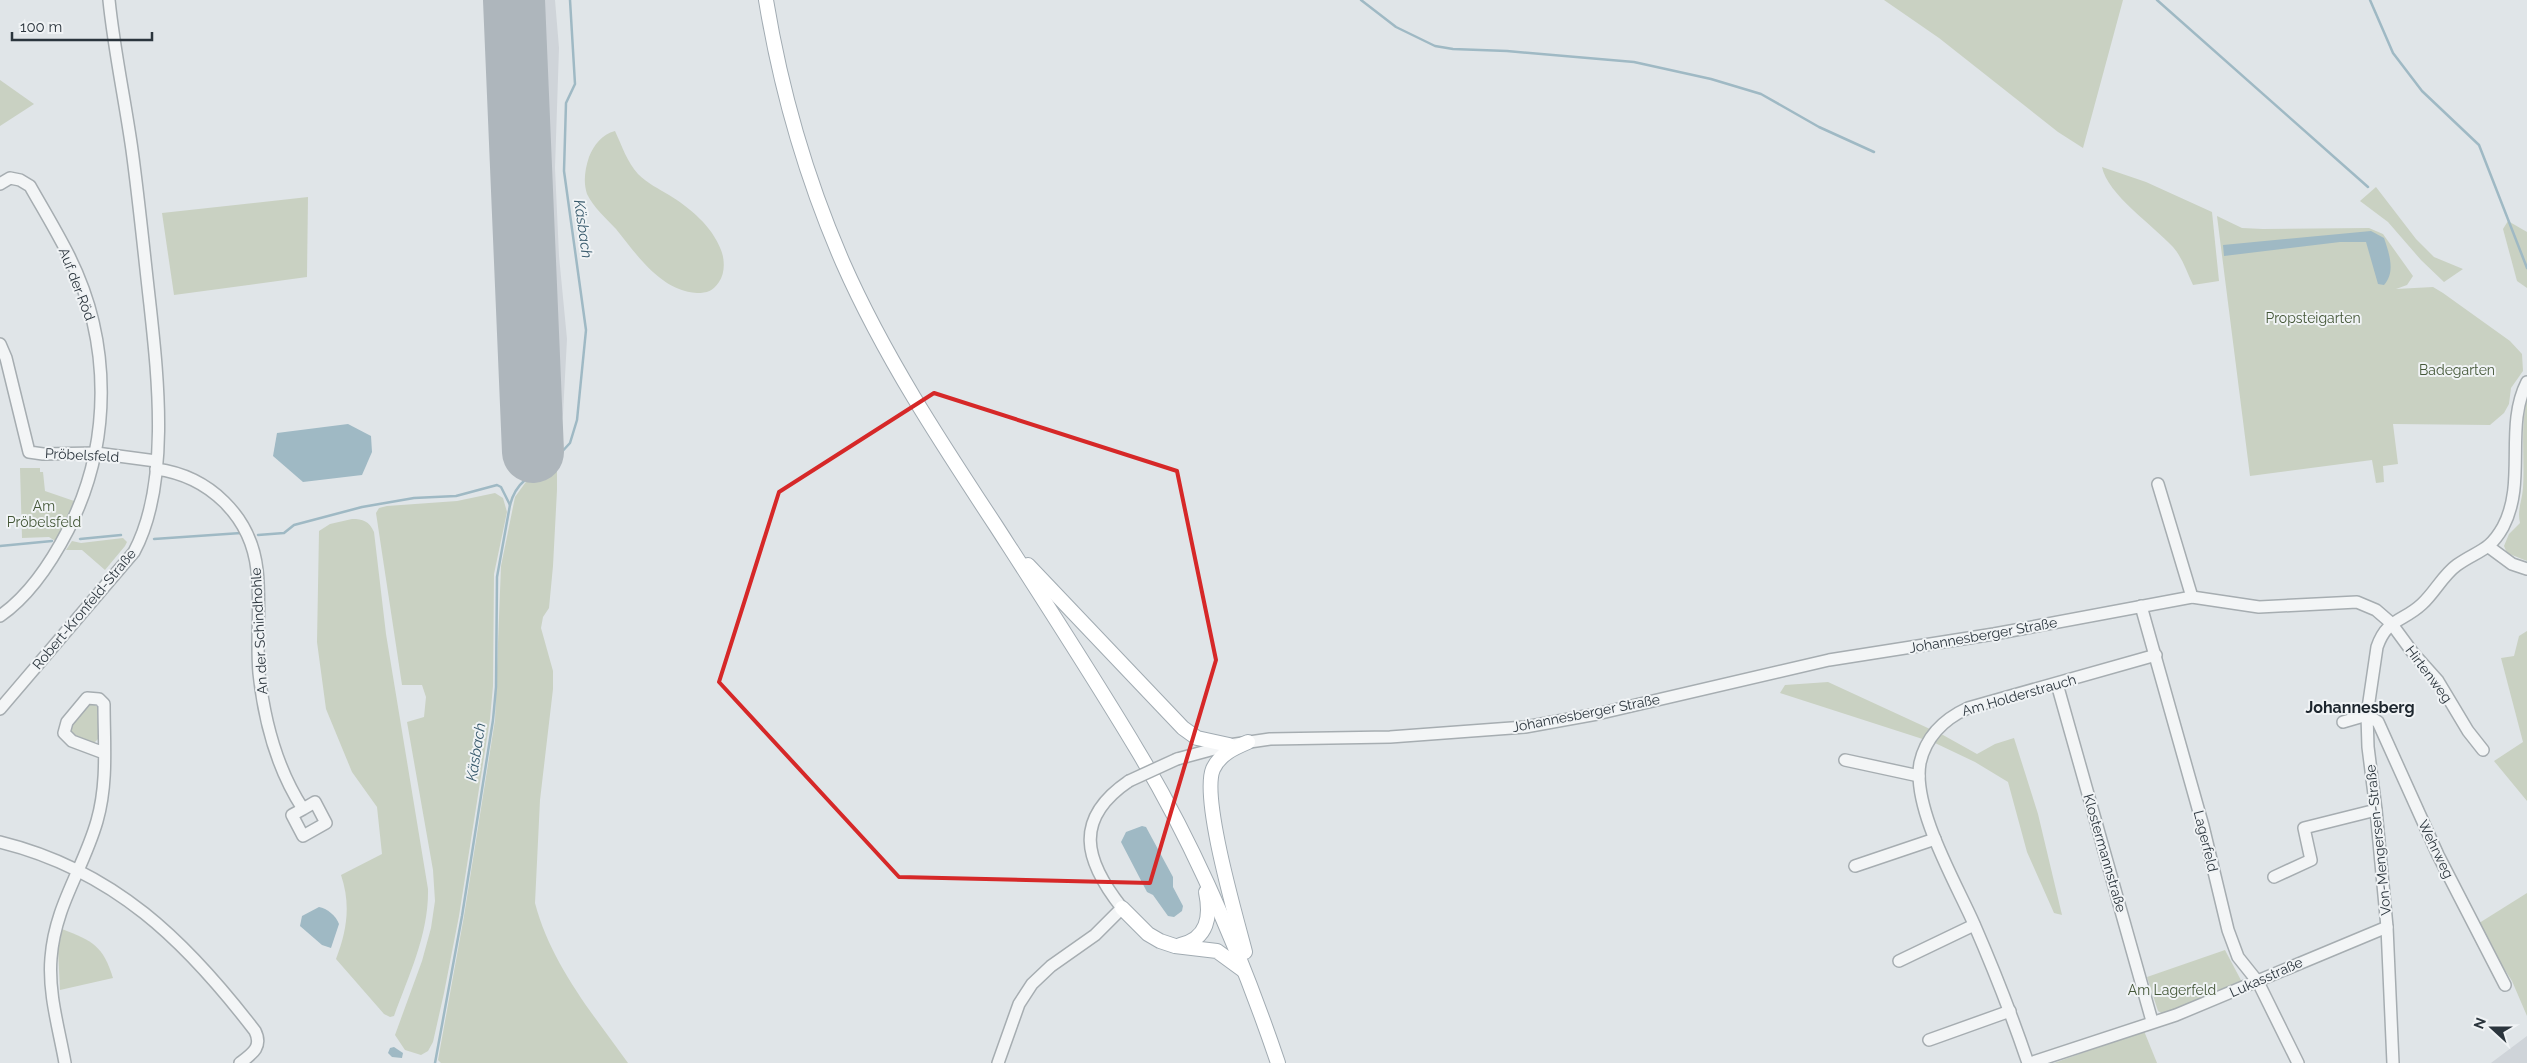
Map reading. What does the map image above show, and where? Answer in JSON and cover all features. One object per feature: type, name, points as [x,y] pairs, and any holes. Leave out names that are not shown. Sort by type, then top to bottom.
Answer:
[{"type":"main road","points":[[766,0],[774,48],[793,125],[816,193],[844,264],[911,393],[1137,750],[1201,870],[1246,973],[1278,1063]]},
{"type":"main road","points":[[995,525],[1022,560],[1183,728],[1197,738],[1229,745]]},
{"type":"main road","points":[[1248,742],[1232,748],[1218,761],[1210,777],[1210,786],[1220,853],[1259,1006]]},
{"type":"main road","points":[[1175,946],[1194,940],[1208,922],[1209,906],[1201,870]]},
{"type":"main road","points":[[1122,908],[1148,934],[1160,942],[1175,946],[1217,951],[1246,973]]},
{"type":"street","name":"Robert-Kronfeld-Straße","points":[[0,709],[134,552],[146,527],[156,465],[158,415],[156,381],[132,151],[109,0]]},
{"type":"street","name":"Auf der Röd","points":[[0,184],[10,178],[20,180],[30,186],[70,257],[90,309],[102,374],[99,438],[96,453]]},
{"type":"street","name":"Pröbelsfeld","points":[[0,344],[6,358],[29,452],[44,454],[96,453],[156,465]]},
{"type":"street","points":[[2391,623],[2422,604],[2458,564],[2489,547],[2503,526],[2512,504],[2515,484],[2518,408],[2527,382]]},
{"type":"street","points":[[0,616],[35,581],[60,545],[78,510],[96,453]]},
{"type":"street","name":"An der Schindhohle","points":[[156,465],[183,474],[216,493],[229,506],[248,536],[257,570],[258,649],[264,707],[281,765],[303,809]]},
{"type":"street","points":[[2158,484],[2192,597]]},
{"type":"street","points":[[2489,547],[2512,564],[2527,569]]},
{"type":"street","name":"Johannesberger Straße","points":[[1122,908],[1098,873],[1091,852],[1090,834],[1101,805],[1114,791],[1129,781],[1178,759],[1229,745],[1248,742],[1390,737],[1525,727],[1597,714],[1829,660],[1994,634],[2192,597],[2259,606],[2357,602],[2376,610],[2391,623]]},
{"type":"street","name":"Lagerfeld","points":[[2141,606],[2203,826],[2228,930],[2238,957],[2258,982],[2298,1063]]},
{"type":"street","name":"Von-Mengersen-Straße","points":[[2391,623],[2380,638],[2377,647],[2367,716],[2368,747],[2387,927],[2393,1063]]},
{"type":"street","name":"Hirtenweg","points":[[2391,623],[2413,654],[2438,681],[2468,731],[2483,750]]},
{"type":"street","name":"Am Holderstrauch","points":[[2029,1063],[1974,924],[1935,839],[1923,801],[1919,776],[1920,763],[1931,736],[1953,714],[1968,708],[2156,655]]},
{"type":"street","name":"Klostermannstraße","points":[[2057,684],[2152,1021]]},
{"type":"street","points":[[65,1063],[52,988],[51,959],[60,909],[78,871],[99,813],[103,787],[104,753],[104,704],[99,699],[87,698],[67,722],[64,733],[72,741],[104,753]]},
{"type":"street","points":[[2343,722],[2367,716]]},
{"type":"street","name":"Wehrweg","points":[[2367,716],[2378,722],[2438,855],[2505,985]]},
{"type":"street","points":[[1845,760],[1919,776]]},
{"type":"street","points":[[2274,877],[2311,860],[2304,828],[2376,810]]},
{"type":"street","points":[[1855,866],[1935,839]]},
{"type":"street","points":[[0,842],[25,848],[78,871],[132,902],[188,950],[256,1031],[258,1039],[254,1051],[240,1063]]},
{"type":"street","points":[[998,1063],[1019,1004],[1032,984],[1051,966],[1095,935],[1122,908]]},
{"type":"street","points":[[1900,961],[1974,924]]},
{"type":"street","name":"Lukasstraße","points":[[2029,1063],[2152,1021],[2176,1015],[2387,927]]},
{"type":"street","points":[[1929,1040],[2010,1011]]},
{"type":"highlighted area","points":[[934,393],[1177,471],[1216,660],[1150,883],[899,877],[719,682],[779,492]]},
{"type":"shaded area","points":[[495,0],[555,0],[559,48],[555,168],[559,256],[567,339],[563,414],[556,447],[549,459],[534,462],[518,462],[511,452],[508,406],[510,336],[503,261]]},
{"type":"shaded area","points":[[2527,1036],[2527,1063],[2491,1063]]},
{"type":"green space","points":[[1884,0],[2123,0],[2083,148],[2058,132],[1939,38]]},
{"type":"green space","points":[[0,80],[34,104],[0,126]]},
{"type":"green space","points":[[615,131],[628,159],[638,174],[700,218],[717,241],[724,266],[719,282],[707,292],[684,291],[661,279],[641,260],[596,208],[587,194],[586,171],[593,148],[606,135]]},
{"type":"green space","points":[[2102,167],[2146,182],[2212,212],[2219,281],[2193,285],[2176,251],[2122,199],[2106,177]]},
{"type":"green space","points":[[2376,187],[2416,239],[2434,257],[2463,269],[2444,282],[2421,260],[2388,222],[2360,201]]},
{"type":"green space","points":[[308,197],[307,277],[174,295],[162,213]]},
{"type":"green space","name":"Propsteigarten","points":[[2217,216],[2242,228],[2369,228],[2383,234],[2413,276],[2407,285],[2396,289],[2433,287],[2510,341],[2522,354],[2523,371],[2511,388],[2509,404],[2504,413],[2490,425],[2393,424],[2398,464],[2383,466],[2384,482],[2376,483],[2372,460],[2250,476]]},
{"type":"green space","points":[[2508,221],[2527,232],[2527,288],[2517,281],[2503,229]]},
{"type":"green space","points":[[2527,399],[2527,561],[2507,553],[2504,546],[2509,534],[2520,523],[2519,510],[2523,477],[2524,421]]},
{"type":"green space","points":[[554,466],[557,471],[557,490],[553,566],[549,608],[543,617],[541,628],[553,671],[553,689],[540,800],[535,903],[551,947],[562,967],[628,1063],[441,1063],[438,1060],[464,916],[495,720],[501,566],[515,497],[528,479]]},
{"type":"green space","name":"Am Pröbelsfeld","points":[[20,468],[40,468],[40,472],[43,472],[45,491],[77,502],[57,542],[49,537],[22,538]]},
{"type":"green space","points":[[495,493],[503,498],[507,512],[494,574],[493,686],[490,719],[459,916],[444,993],[433,1042],[428,1051],[421,1055],[405,1050],[395,1035],[422,961],[431,928],[435,901],[433,870],[407,722],[424,717],[426,697],[422,685],[402,685],[376,513],[379,508],[387,506],[457,501]]},
{"type":"green space","points":[[352,519],[365,521],[374,532],[386,634],[428,889],[422,938],[394,1016],[390,1017],[384,1014],[336,959],[343,938],[347,907],[341,875],[382,854],[377,807],[352,772],[326,709],[317,642],[319,531],[330,524]]},
{"type":"green space","name":"Am Pröbelsfeld","points":[[123,538],[127,542],[125,546],[105,570],[82,550],[66,550],[72,541],[81,543]]},
{"type":"green space","points":[[2527,631],[2527,801],[2494,761],[2523,742],[2501,658],[2514,656],[2519,636]]},
{"type":"green space","points":[[1828,682],[1943,735],[1977,754],[1995,744],[2014,738],[2038,814],[2062,915],[2054,913],[2027,852],[2008,782],[1975,762],[1935,743],[1780,693],[1785,685]]},
{"type":"green space","points":[[92,703],[97,707],[99,738],[93,744],[70,737],[68,728],[84,705]]},
{"type":"green space","points":[[2527,893],[2527,1016],[2512,981],[2476,925]]},
{"type":"green space","points":[[62,929],[82,937],[95,946],[105,959],[113,978],[60,990],[58,950]]},
{"type":"green space","name":"Am Lagerfeld","points":[[2225,950],[2243,984],[2165,1015],[2158,1011],[2147,977]]},
{"type":"green space","points":[[2144,1031],[2157,1063],[2054,1063]]},
{"type":"water","points":[[2371,231],[2384,238],[2389,256],[2390,274],[2384,285],[2378,284],[2366,242],[2340,242],[2224,256],[2223,245]]},
{"type":"water","points":[[348,424],[371,436],[372,452],[362,475],[303,482],[273,456],[277,433]]},
{"type":"water","points":[[1142,826],[1146,827],[1173,877],[1173,887],[1183,906],[1182,911],[1174,917],[1168,916],[1153,895],[1147,892],[1121,842],[1126,832]]},
{"type":"water","points":[[319,907],[331,913],[339,924],[331,948],[322,945],[300,926],[302,916]]},
{"type":"water","points":[[394,1047],[403,1053],[402,1058],[392,1057],[388,1053],[390,1048]]},
{"type":"waterway","name":"Käsbach","points":[[558,456],[570,443],[577,420],[586,330],[564,171],[566,103],[575,84],[570,0]]},
{"type":"waterway","points":[[1361,0],[1396,27],[1435,46],[1453,49],[1507,51],[1634,62],[1711,79],[1761,94],[1819,127],[1874,152]]},
{"type":"waterway","points":[[2157,0],[2368,187]]},
{"type":"waterway","points":[[2370,0],[2393,53],[2422,91],[2479,145],[2527,268]]},
{"type":"waterway","name":"Käsbach","points":[[435,1063],[462,916],[493,720],[496,687],[497,577],[510,505],[516,490],[526,479],[553,464]]},
{"type":"waterway","points":[[258,535],[284,533],[294,525],[362,507],[414,498],[456,496],[497,485],[501,487],[510,505]]},
{"type":"waterway","points":[[154,539],[241,533]]},
{"type":"waterway","points":[[80,539],[121,535]]},
{"type":"waterway","points":[[0,546],[52,541]]},
{"type":"runway","points":[[514,0],[533,452]]},
{"type":"district","name":"Johannesberg","points":[[2360,707]]},
{"type":"park label","name":"Badegarten","points":[[2457,370]]}]
